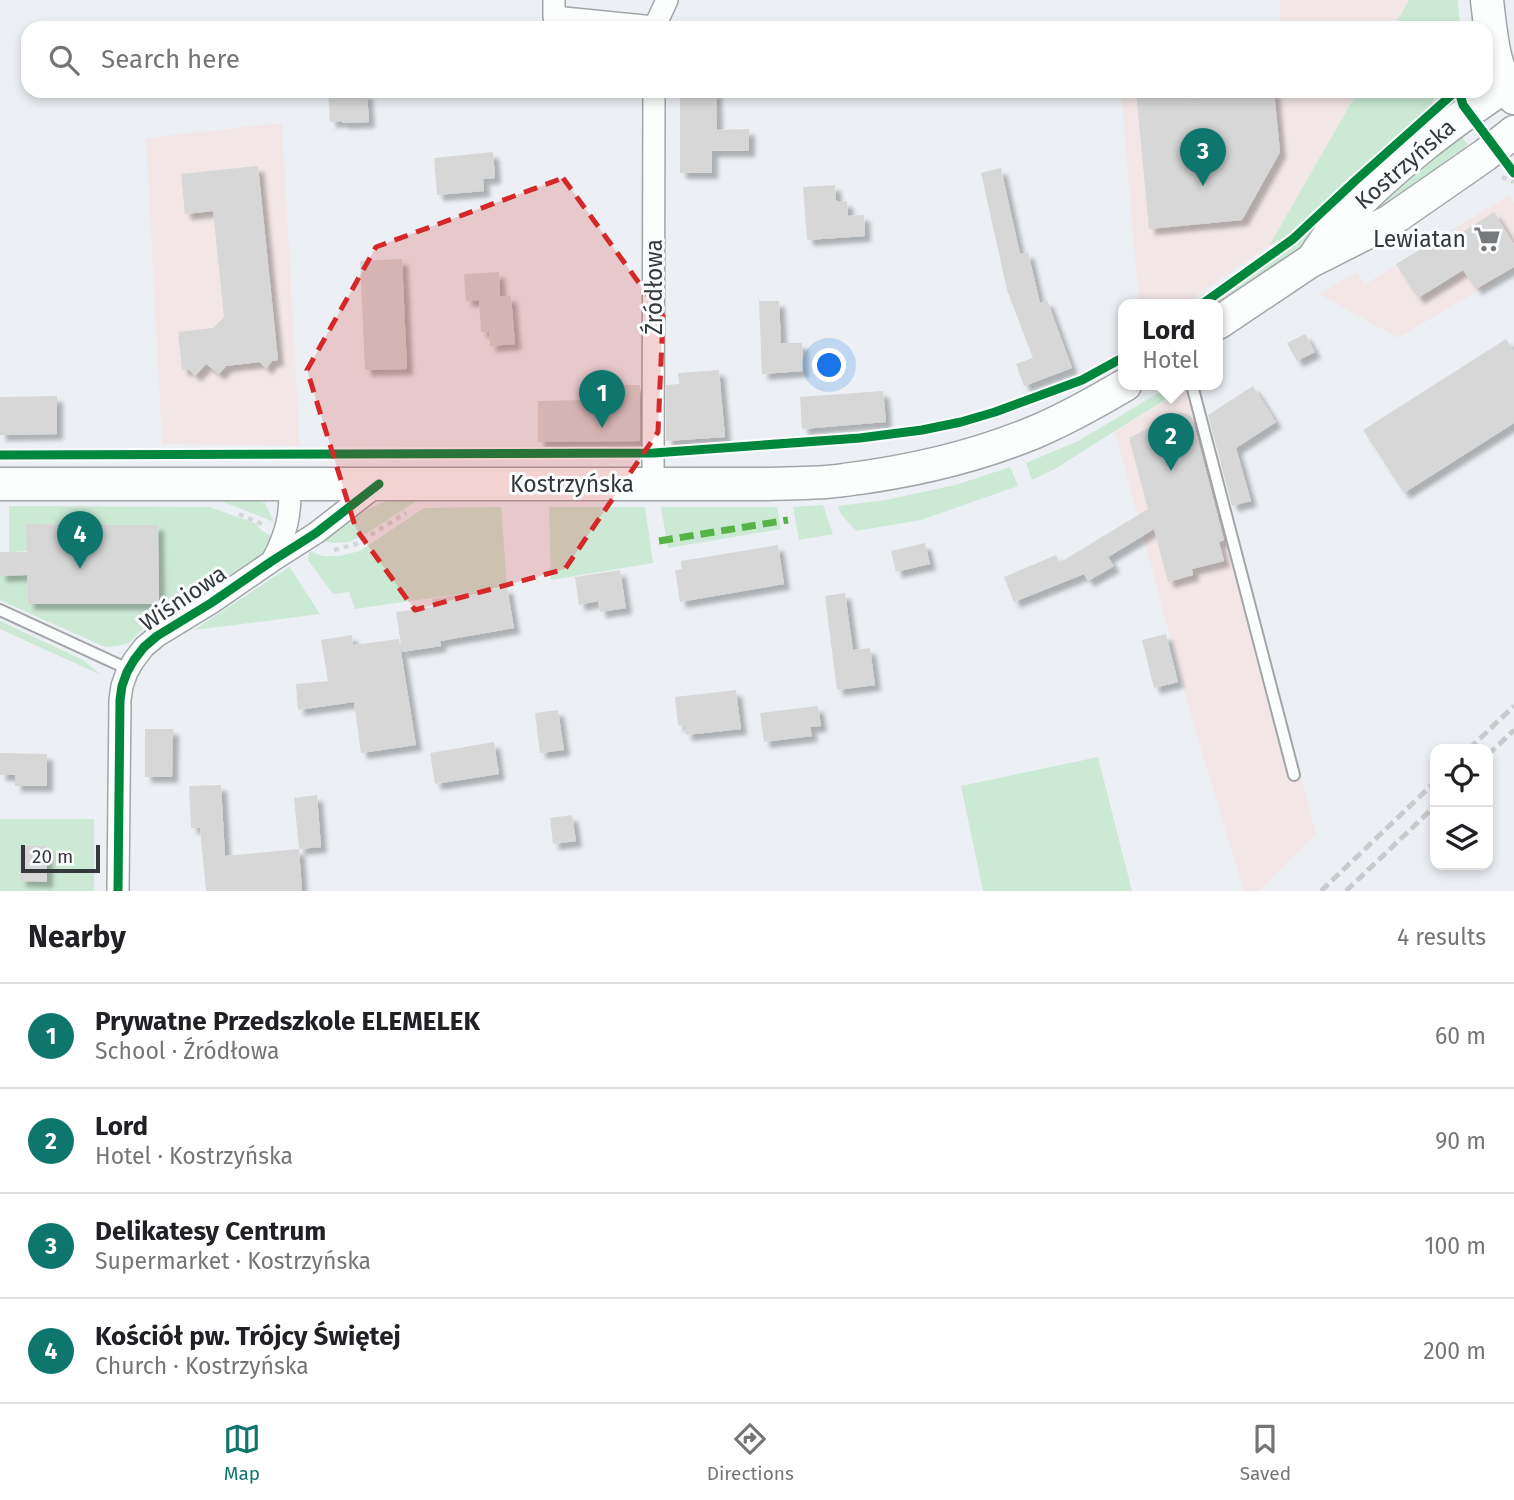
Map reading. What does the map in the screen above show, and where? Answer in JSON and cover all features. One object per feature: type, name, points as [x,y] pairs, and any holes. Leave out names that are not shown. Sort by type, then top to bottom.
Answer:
[{"type":"main road","points":[[1487,0],[1490,21]]},
{"type":"main road","points":[[1493,42],[1500,73],[1511,88]]},
{"type":"main road","name":"Kostrzyńska","points":[[1310,262],[1339,222],[1384,179],[1437,134],[1511,88]]},
{"type":"main road","name":"Kostrzyńska","points":[[1223,320],[1310,262],[1390,221],[1504,140]]},
{"type":"main road","name":"Kostrzyńska","points":[[0,484],[653,484],[843,481],[919,468],[981,452],[1035,432],[1118,389]]},
{"type":"street","points":[[554,0],[554,17],[590,21]]},
{"type":"street","points":[[657,21],[667,0]]},
{"type":"street","name":"Źródłowa","points":[[653,484],[654,98]]},
{"type":"street","name":"Wiśniowa","points":[[289,484],[294,537]]},
{"type":"street","name":"Wiśniowa","points":[[118,891],[120,700],[128,669],[144,647],[157,636],[272,561],[294,537],[316,533],[379,484]]},
{"type":"lane","points":[[1193,390],[1294,775]]},
{"type":"lane","points":[[0,610],[128,669]]},
{"type":"path","points":[[1504,140],[1514,173]]},
{"type":"path","points":[[234,512],[322,549],[336,550],[356,544],[411,510]]},
{"type":"highlighted area","points":[[563,178],[663,316],[658,432],[565,569],[415,610],[356,529],[307,370],[376,247]]},
{"type":"shaded area","points":[[1280,0],[1409,0],[1397,21],[1280,21]]},
{"type":"shaded area","points":[[1122,98],[1354,98],[1269,246],[1191,299],[1138,299]]},
{"type":"shaded area","points":[[282,123],[300,446],[162,444],[146,138]]},
{"type":"shaded area","points":[[1509,195],[1514,203],[1514,269],[1398,338],[1319,294],[1357,272],[1364,285]]},
{"type":"shaded area","points":[[1181,390],[1199,390],[1316,834],[1260,891],[1244,891],[1193,723],[1115,432]]},
{"type":"green space","points":[[1409,0],[1458,0],[1460,21],[1397,21]]},
{"type":"green space","points":[[1354,98],[1435,98],[1430,106],[1290,235],[1269,246]]},
{"type":"green space","points":[[1439,113],[1446,114],[1303,246],[1226,301],[1217,299],[1290,248]]},
{"type":"green space","points":[[1460,134],[1468,145],[1378,209],[1376,206],[1404,180]]},
{"type":"green space","points":[[1164,390],[1179,390],[1053,470],[1032,480],[1026,463],[1078,441]]},
{"type":"green space","points":[[1010,467],[1018,486],[921,520],[856,531],[841,514],[838,506],[886,500],[955,485]]},
{"type":"green space","points":[[421,498],[361,537],[348,542],[322,541],[383,502]]},
{"type":"green space","points":[[216,499],[254,499],[265,503],[274,522]]},
{"type":"green space","points":[[823,505],[833,534],[799,540],[793,507]]},
{"type":"green space","points":[[9,506],[209,507],[255,523],[262,531],[274,537],[270,547],[230,577],[145,627],[129,643],[105,647],[0,600],[0,576],[27,575],[28,604],[159,603],[158,525],[27,524],[27,551],[9,552]]},
{"type":"green space","points":[[501,507],[507,587],[355,609],[349,592],[333,594],[308,560],[309,551],[323,556],[339,556],[360,551],[424,508]]},
{"type":"green space","points":[[549,507],[645,507],[653,563],[551,580]]},
{"type":"green space","points":[[661,507],[777,507],[781,529],[668,548]]},
{"type":"green space","points":[[289,567],[320,614],[194,630]]},
{"type":"green space","points":[[0,621],[83,660],[101,675],[0,629]]},
{"type":"green space","points":[[1098,757],[1132,891],[983,891],[961,786]]},
{"type":"green space","points":[[0,819],[94,819],[94,891],[0,891]]},
{"type":"building","points":[[328,98],[367,98],[369,122],[330,122]]},
{"type":"building","points":[[680,98],[716,98],[717,130],[749,129],[749,151],[712,151],[712,173],[680,173]]},
{"type":"building","points":[[1137,98],[1275,98],[1280,152],[1242,220],[1149,229]]},
{"type":"building","points":[[493,152],[495,178],[483,179],[484,191],[437,195],[434,158]]},
{"type":"building","points":[[258,166],[278,360],[272,361],[266,369],[260,362],[226,366],[219,374],[206,364],[195,376],[189,369],[182,370],[178,332],[213,328],[224,317],[213,211],[185,214],[181,174]]},
{"type":"building","points":[[1001,168],[1020,254],[1028,252],[1040,303],[1047,300],[1072,368],[1024,386],[1016,364],[1033,358],[1007,290],[981,173]]},
{"type":"building","points":[[835,185],[836,200],[847,201],[848,216],[864,215],[865,236],[807,240],[803,187]]},
{"type":"building","points":[[1494,212],[1514,244],[1514,267],[1476,289],[1463,270],[1418,298],[1396,264],[1441,237],[1445,243]]},
{"type":"building","points":[[402,259],[407,369],[365,370],[360,261]]},
{"type":"building","points":[[499,272],[500,296],[511,296],[515,344],[490,346],[489,332],[481,332],[479,300],[466,301],[464,274]]},
{"type":"building","points":[[759,301],[779,301],[781,343],[802,343],[803,371],[762,374]]},
{"type":"building","points":[[1305,334],[1315,352],[1297,361],[1287,343]]},
{"type":"building","points":[[1506,339],[1514,351],[1514,423],[1404,493],[1363,430]]},
{"type":"building","points":[[719,370],[725,437],[666,441],[666,385],[679,384],[678,373]]},
{"type":"building","points":[[609,385],[640,385],[640,441],[538,442],[538,401],[609,397]]},
{"type":"building","points":[[1253,386],[1276,422],[1236,448],[1251,501],[1232,506],[1208,415]]},
{"type":"building","points":[[883,391],[886,422],[802,429],[800,397]]},
{"type":"building","points":[[57,396],[57,434],[0,435],[0,397]]},
{"type":"building","points":[[1181,412],[1192,417],[1224,540],[1219,542],[1224,561],[1192,569],[1193,575],[1168,582],[1154,529],[1108,557],[1114,566],[1088,581],[1084,574],[1014,602],[1004,577],[1056,555],[1059,563],[1148,509],[1129,438]]},
{"type":"building","points":[[26,524],[158,525],[159,604],[28,604],[27,575],[0,576],[0,552],[27,552]]},
{"type":"building","points":[[925,543],[930,564],[896,572],[891,551]]},
{"type":"building","points":[[778,545],[784,584],[680,602],[675,570],[682,569],[681,561]]},
{"type":"building","points":[[620,570],[626,608],[600,612],[598,601],[579,605],[575,577]]},
{"type":"building","points":[[507,587],[514,628],[440,641],[441,646],[402,652],[396,612],[434,607],[432,599]]},
{"type":"building","points":[[845,593],[853,650],[870,648],[875,685],[837,690],[825,596]]},
{"type":"building","points":[[1166,634],[1178,682],[1154,688],[1142,640]]},
{"type":"building","points":[[352,635],[353,645],[399,639],[416,745],[361,753],[354,702],[298,710],[296,684],[328,681],[321,640]]},
{"type":"building","points":[[736,690],[741,729],[686,735],[685,725],[678,726],[675,697]]},
{"type":"building","points":[[818,706],[821,726],[810,727],[812,736],[764,742],[760,713]]},
{"type":"building","points":[[558,710],[564,750],[540,753],[535,713]]},
{"type":"building","points":[[145,729],[173,729],[172,777],[145,777]]},
{"type":"building","points":[[494,742],[499,774],[435,784],[430,753]]},
{"type":"building","points":[[0,753],[47,754],[47,786],[15,786],[15,775],[0,775]]},
{"type":"building","points":[[221,785],[225,856],[299,849],[302,891],[206,891],[200,828],[191,828],[189,786]]},
{"type":"building","points":[[317,795],[321,847],[299,849],[294,798]]},
{"type":"building","points":[[572,815],[576,841],[553,844],[550,818]]},
{"type":"building","points":[[20,846],[47,846],[47,882],[20,881]]},
{"type":"railway","points":[[1474,744],[1514,706]]},
{"type":"railway","points":[[1493,750],[1514,730]]},
{"type":"railway","points":[[1321,891],[1430,787]]},
{"type":"railway","points":[[1346,891],[1434,807]]},
{"type":"marked path","points":[[659,541],[788,520]]},
{"type":"cycle path","points":[[1209,299],[1293,239],[1448,98]]},
{"type":"cycle path","points":[[1461,98],[1463,105],[1514,173]]},
{"type":"cycle path","points":[[0,455],[654,453],[860,438],[922,430],[995,412],[1082,380],[1118,360]]},
{"type":"cycle path","points":[[118,891],[120,700],[122,686],[134,660],[157,636],[316,533],[379,484]]},
{"type":"place","name":"Delikatesy Centrum","points":[[1203,186]]},
{"type":"place","name":"Lewiatan","points":[[1487,239]]},
{"type":"place","name":"Prywatne Przedszkole ELEMELEK","points":[[602,428]]},
{"type":"place","name":"Lord","points":[[1171,471]]},
{"type":"place","name":"Kościół pw. Trójcy Świętej","points":[[80,569]]}]
